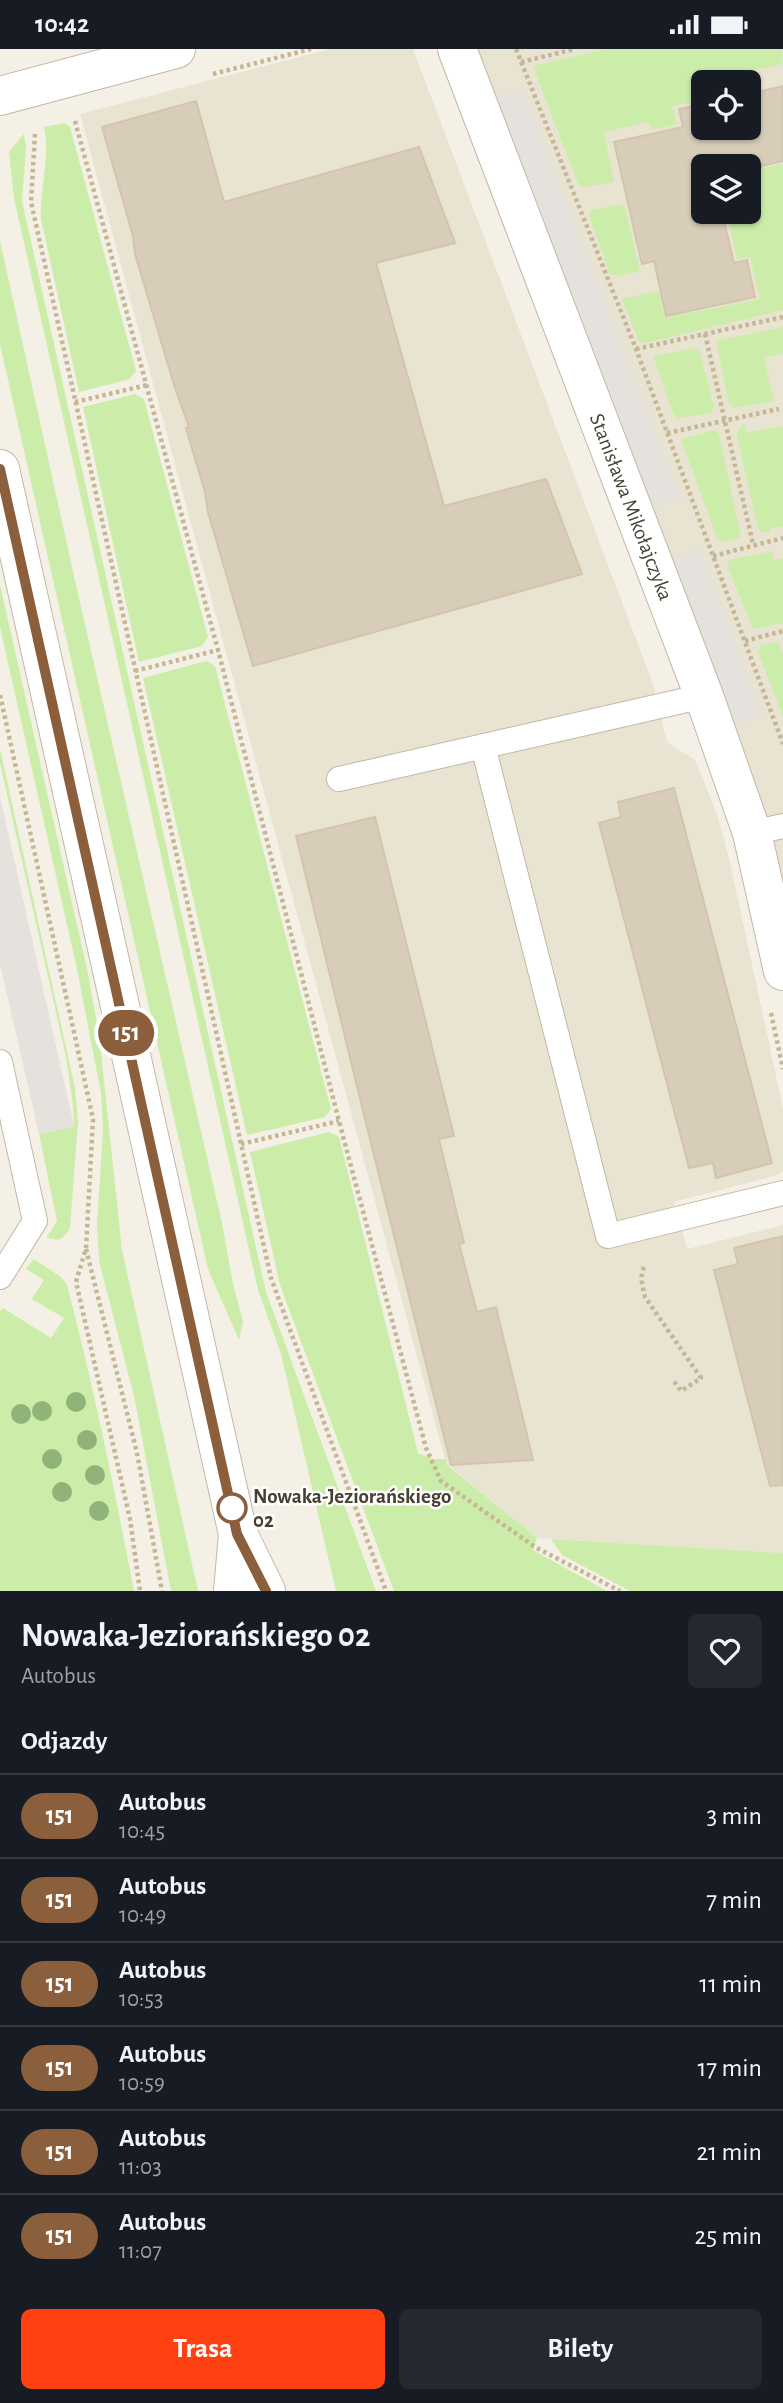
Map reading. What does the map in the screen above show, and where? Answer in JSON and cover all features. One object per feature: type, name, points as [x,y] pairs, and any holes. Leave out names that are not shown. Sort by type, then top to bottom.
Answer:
[{"type":"street","points":[[12,93],[176,49]]},
{"type":"street","name":"Stanisława Mikołajczyka","points":[[457,49],[704,696],[768,830],[783,971]]},
{"type":"street","points":[[0,469],[237,1534],[266,1591]]},
{"type":"street","points":[[233,1591],[237,1534]]},
{"type":"lane","points":[[339,779],[704,696]]},
{"type":"lane","points":[[483,746],[607,1236],[783,1193]]},
{"type":"lane","points":[[0,1062],[35,1221],[0,1277]]},
{"type":"path","points":[[516,49],[636,349],[783,744]]},
{"type":"path","points":[[521,62],[575,49]]},
{"type":"path","points":[[12,93],[36,139],[31,202],[271,1278],[386,1591]]},
{"type":"path","points":[[72,110],[218,650],[426,1448],[441,1481],[535,1546],[620,1591]]},
{"type":"path","points":[[636,349],[783,317]]},
{"type":"path","points":[[705,334],[753,544]]},
{"type":"path","points":[[75,402],[147,384]]},
{"type":"path","points":[[667,433],[779,409]]},
{"type":"path","points":[[713,556],[783,538]]},
{"type":"path","points":[[745,641],[783,631]]},
{"type":"path","points":[[135,671],[218,650]]},
{"type":"path","points":[[0,695],[93,1119],[86,1248],[76,1282],[130,1519],[140,1591]]},
{"type":"path","points":[[241,1144],[339,1121]]},
{"type":"path","points":[[86,1248],[136,1453],[162,1591]]},
{"type":"path","points":[[650,1257],[642,1273],[645,1297],[701,1378],[681,1391],[673,1380]]},
{"type":"shaded area","points":[[330,49],[413,49],[653,684],[667,742],[695,760],[717,814],[783,1108],[783,1171],[778,1175],[674,1202],[687,1249],[783,1225],[783,1553],[537,1538],[446,1463],[80,114]]},
{"type":"shaded area","points":[[474,49],[783,49],[783,895],[766,814]]},
{"type":"shaded area","points":[[522,88],[681,498],[649,510],[493,98]]},
{"type":"shaded area","points":[[700,548],[762,714],[731,726],[668,559]]},
{"type":"shaded area","points":[[0,797],[74,1126],[39,1134],[0,964]]},
{"type":"green space","points":[[607,49],[782,49],[783,64],[754,70],[691,70],[691,102],[672,106],[677,124],[652,130],[649,122],[604,132],[614,182],[582,187],[578,184],[533,66]]},
{"type":"green space","points":[[65,123],[70,127],[136,371],[130,379],[79,392],[41,219],[46,161],[44,127]]},
{"type":"green space","points":[[24,134],[26,147],[22,201],[266,1292],[376,1591],[336,1591],[281,1354],[258,1290],[14,198],[9,152]]},
{"type":"green space","points":[[761,156],[764,168],[783,164],[783,310],[645,343],[639,341],[622,299],[659,291],[664,318],[760,299],[750,257],[737,259],[730,224],[761,224]]},
{"type":"green space","points":[[624,204],[640,271],[618,276],[610,274],[589,215],[591,210]]},
{"type":"green space","points":[[0,241],[222,1223],[243,1322],[239,1340],[208,1269],[0,344]]},
{"type":"green space","points":[[783,327],[783,353],[764,358],[774,401],[734,408],[729,404],[716,341]]},
{"type":"green space","points":[[695,348],[700,352],[714,408],[711,413],[679,418],[674,415],[653,356]]},
{"type":"green space","points":[[135,394],[144,399],[208,637],[202,646],[139,662],[83,407]]},
{"type":"green space","points":[[744,423],[746,433],[783,426],[783,526],[770,528],[770,533],[761,532],[758,528],[737,436]]},
{"type":"green space","points":[[716,430],[741,537],[722,542],[717,538],[681,439]]},
{"type":"green space","points":[[772,551],[774,560],[783,558],[783,623],[753,629],[727,565],[730,560]]},
{"type":"green space","points":[[0,585],[87,969],[99,1034],[122,1250],[198,1591],[171,1591],[134,1396],[99,1261],[97,1226],[103,1130],[101,1093],[77,969],[0,627]]},
{"type":"green space","points":[[779,642],[780,652],[783,651],[783,717],[758,652],[761,645]]},
{"type":"green space","points":[[206,661],[215,666],[331,1109],[325,1117],[247,1135],[143,678]]},
{"type":"green space","points":[[0,749],[75,1088],[78,1122],[70,1228],[58,1239],[47,1237],[57,1221],[39,1134],[74,1126],[73,1105],[66,1057],[0,763]]},
{"type":"green space","points":[[329,1132],[339,1137],[418,1453],[433,1459],[446,1459],[446,1464],[537,1538],[533,1550],[607,1591],[394,1591],[280,1285],[250,1152]]},
{"type":"green space","points":[[34,1259],[61,1277],[67,1285],[103,1438],[134,1591],[0,1591],[0,1311],[3,1308],[51,1338],[64,1318],[32,1299],[44,1280],[26,1269]]},
{"type":"green space","points":[[551,1539],[783,1553],[783,1591],[630,1591],[562,1555]]},
{"type":"building","points":[[783,86],[783,161],[761,166],[761,154],[691,154],[691,224],[725,224],[734,263],[747,260],[755,297],[666,316],[654,261],[642,264],[614,142],[683,127],[679,109],[691,107],[691,140],[761,140],[761,91]]},
{"type":"building","points":[[196,101],[224,202],[419,147],[455,243],[376,263],[444,506],[546,479],[582,574],[253,666],[208,512],[205,492],[186,428],[189,427],[135,254],[133,236],[102,127]]},
{"type":"building","points":[[674,788],[772,1163],[716,1178],[713,1163],[689,1168],[599,823],[621,817],[618,802]]},
{"type":"building","points":[[375,817],[454,1136],[439,1139],[464,1243],[459,1244],[477,1312],[496,1307],[533,1460],[451,1465],[366,1123],[296,836]]},
{"type":"building","points":[[783,1236],[783,1485],[770,1486],[714,1270],[738,1264],[734,1248]]},
{"type":"bus line","name":"151","points":[[0,469],[237,1534],[266,1591]]},
{"type":"place","name":"Nowaka-Jeziorańskiego 02","points":[[232,1508]]}]
